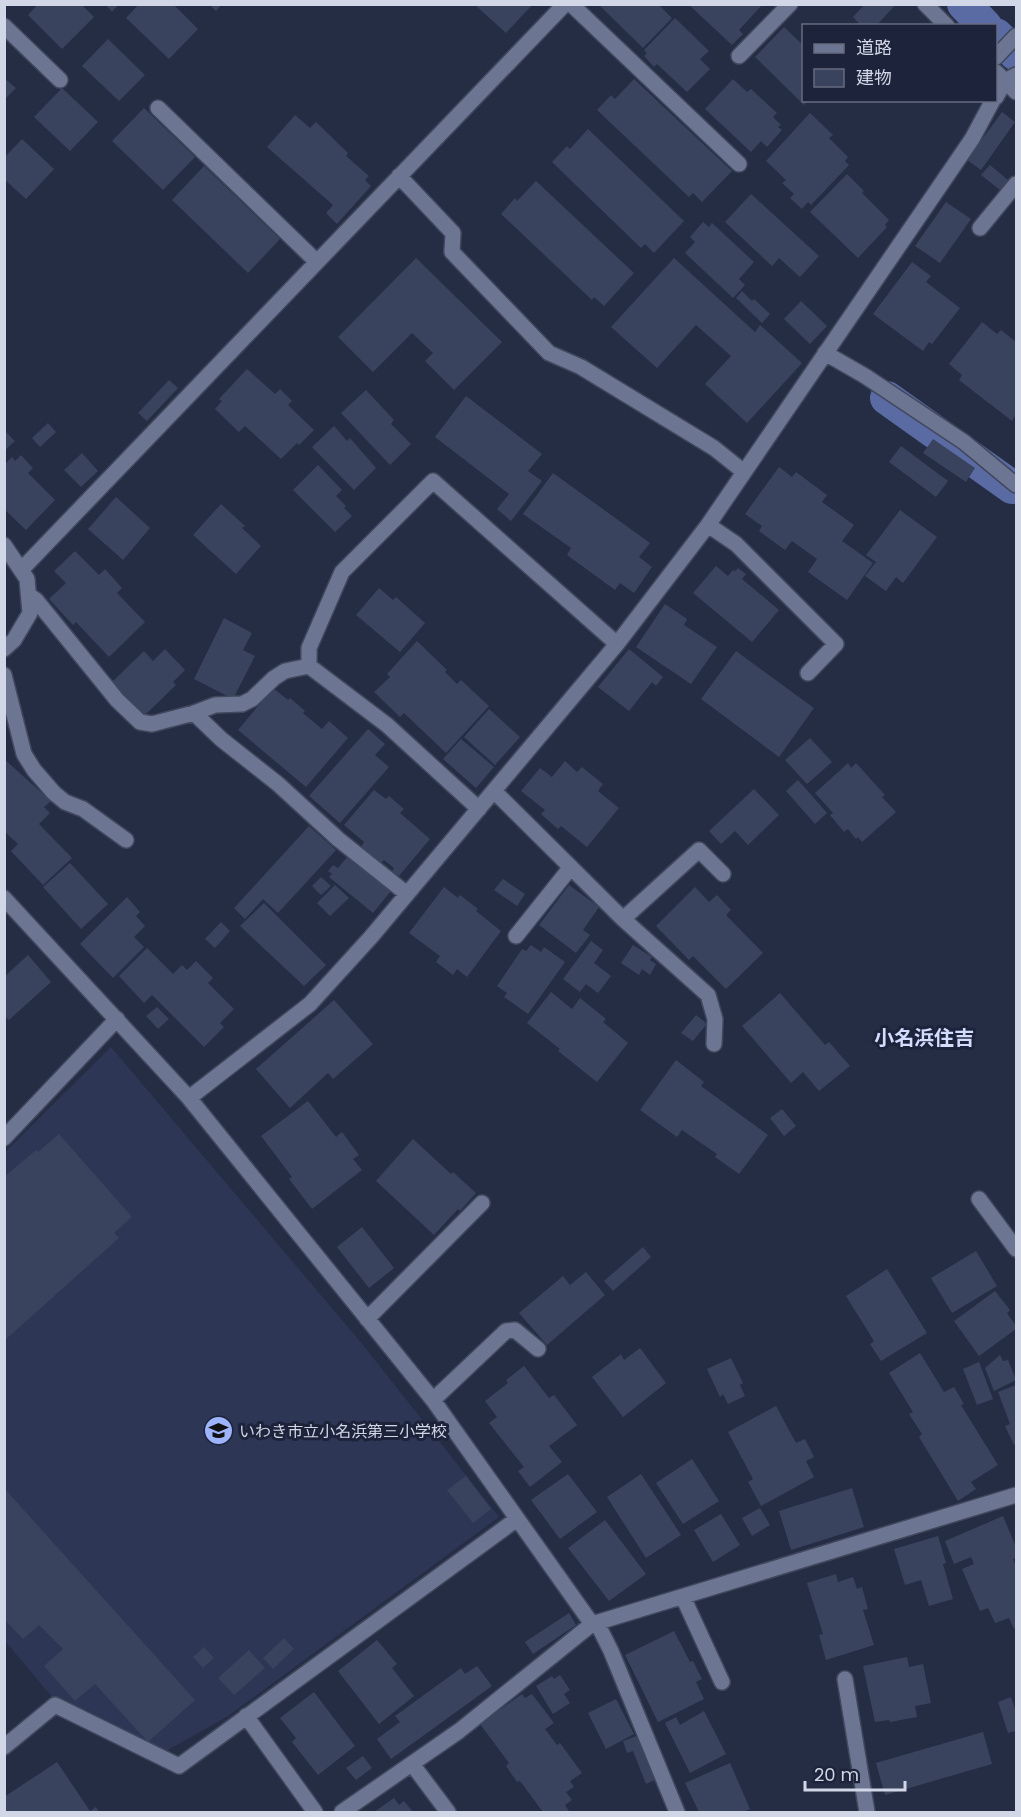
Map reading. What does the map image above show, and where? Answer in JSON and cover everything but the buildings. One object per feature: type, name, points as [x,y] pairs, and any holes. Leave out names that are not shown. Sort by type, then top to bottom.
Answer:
[{"type":"street","points":[[22,570],[565,4]]},
{"type":"street","points":[[571,4],[739,164]]},
{"type":"street","points":[[739,56],[790,4]]},
{"type":"street","points":[[926,4],[945,24]]},
{"type":"street","points":[[4,26],[60,80]]},
{"type":"street","points":[[997,56],[1017,36]]},
{"type":"street","points":[[997,93],[1006,76],[1017,92]]},
{"type":"street","points":[[189,1098],[310,1004],[495,791],[617,644],[708,525],[972,139],[992,102]]},
{"type":"street","points":[[158,108],[317,262]]},
{"type":"street","points":[[399,176],[453,233],[452,252],[549,353],[581,367],[714,448],[744,472]]},
{"type":"street","points":[[980,228],[1017,184]]},
{"type":"street","points":[[825,353],[865,376],[964,442],[1017,485]]},
{"type":"street","points":[[309,666],[309,648],[342,572],[433,481],[617,644]]},
{"type":"street","points":[[708,525],[736,544],[836,644],[808,673]]},
{"type":"street","points":[[4,545],[27,579],[30,613],[14,640],[4,649]]},
{"type":"street","points":[[29,595],[36,600],[117,700],[140,722],[152,724],[215,705],[242,704],[252,699],[285,671],[309,666],[387,725],[479,808]]},
{"type":"street","points":[[4,675],[24,754],[34,770],[65,802],[83,809],[126,840]]},
{"type":"street","points":[[194,713],[221,739],[278,784],[329,831],[407,894]]},
{"type":"street","points":[[495,791],[623,919],[708,995],[716,1019],[714,1044]]},
{"type":"street","points":[[623,919],[699,850],[723,874]]},
{"type":"street","points":[[516,936],[571,867]]},
{"type":"street","points":[[4,898],[189,1098],[433,1400],[517,1519],[595,1623],[611,1651],[677,1812]]},
{"type":"street","points":[[4,1138],[117,1020]]},
{"type":"street","points":[[979,1199],[1017,1249]]},
{"type":"street","points":[[367,1319],[482,1203]]},
{"type":"street","points":[[433,1400],[506,1331],[515,1330],[538,1349]]},
{"type":"street","points":[[342,1812],[459,1731],[595,1623],[1017,1495]]},
{"type":"street","points":[[4,1747],[55,1705],[179,1766],[517,1519]]},
{"type":"street","points":[[683,1597],[722,1682]]},
{"type":"street","points":[[845,1679],[867,1812]]},
{"type":"street","points":[[246,1716],[315,1812]]},
{"type":"street","points":[[412,1764],[448,1812]]},
{"type":"shaded area","name":"いわき市立小名浜第三小学校","points":[[111,1047],[363,1345],[499,1517],[228,1716],[168,1750],[155,1749],[52,1697],[5,1641],[5,1152]]},
{"type":"waterway","points":[[964,4],[983,24]]},
{"type":"waterway","points":[[997,36],[1016,54]]},
{"type":"waterway","points":[[887,398],[1012,487]]},
{"type":"place","name":"いわき市立小名浜第三小学校","points":[[218,1431]]},
{"type":"district","name":"小名浜住吉","points":[[924,1038]]}]
